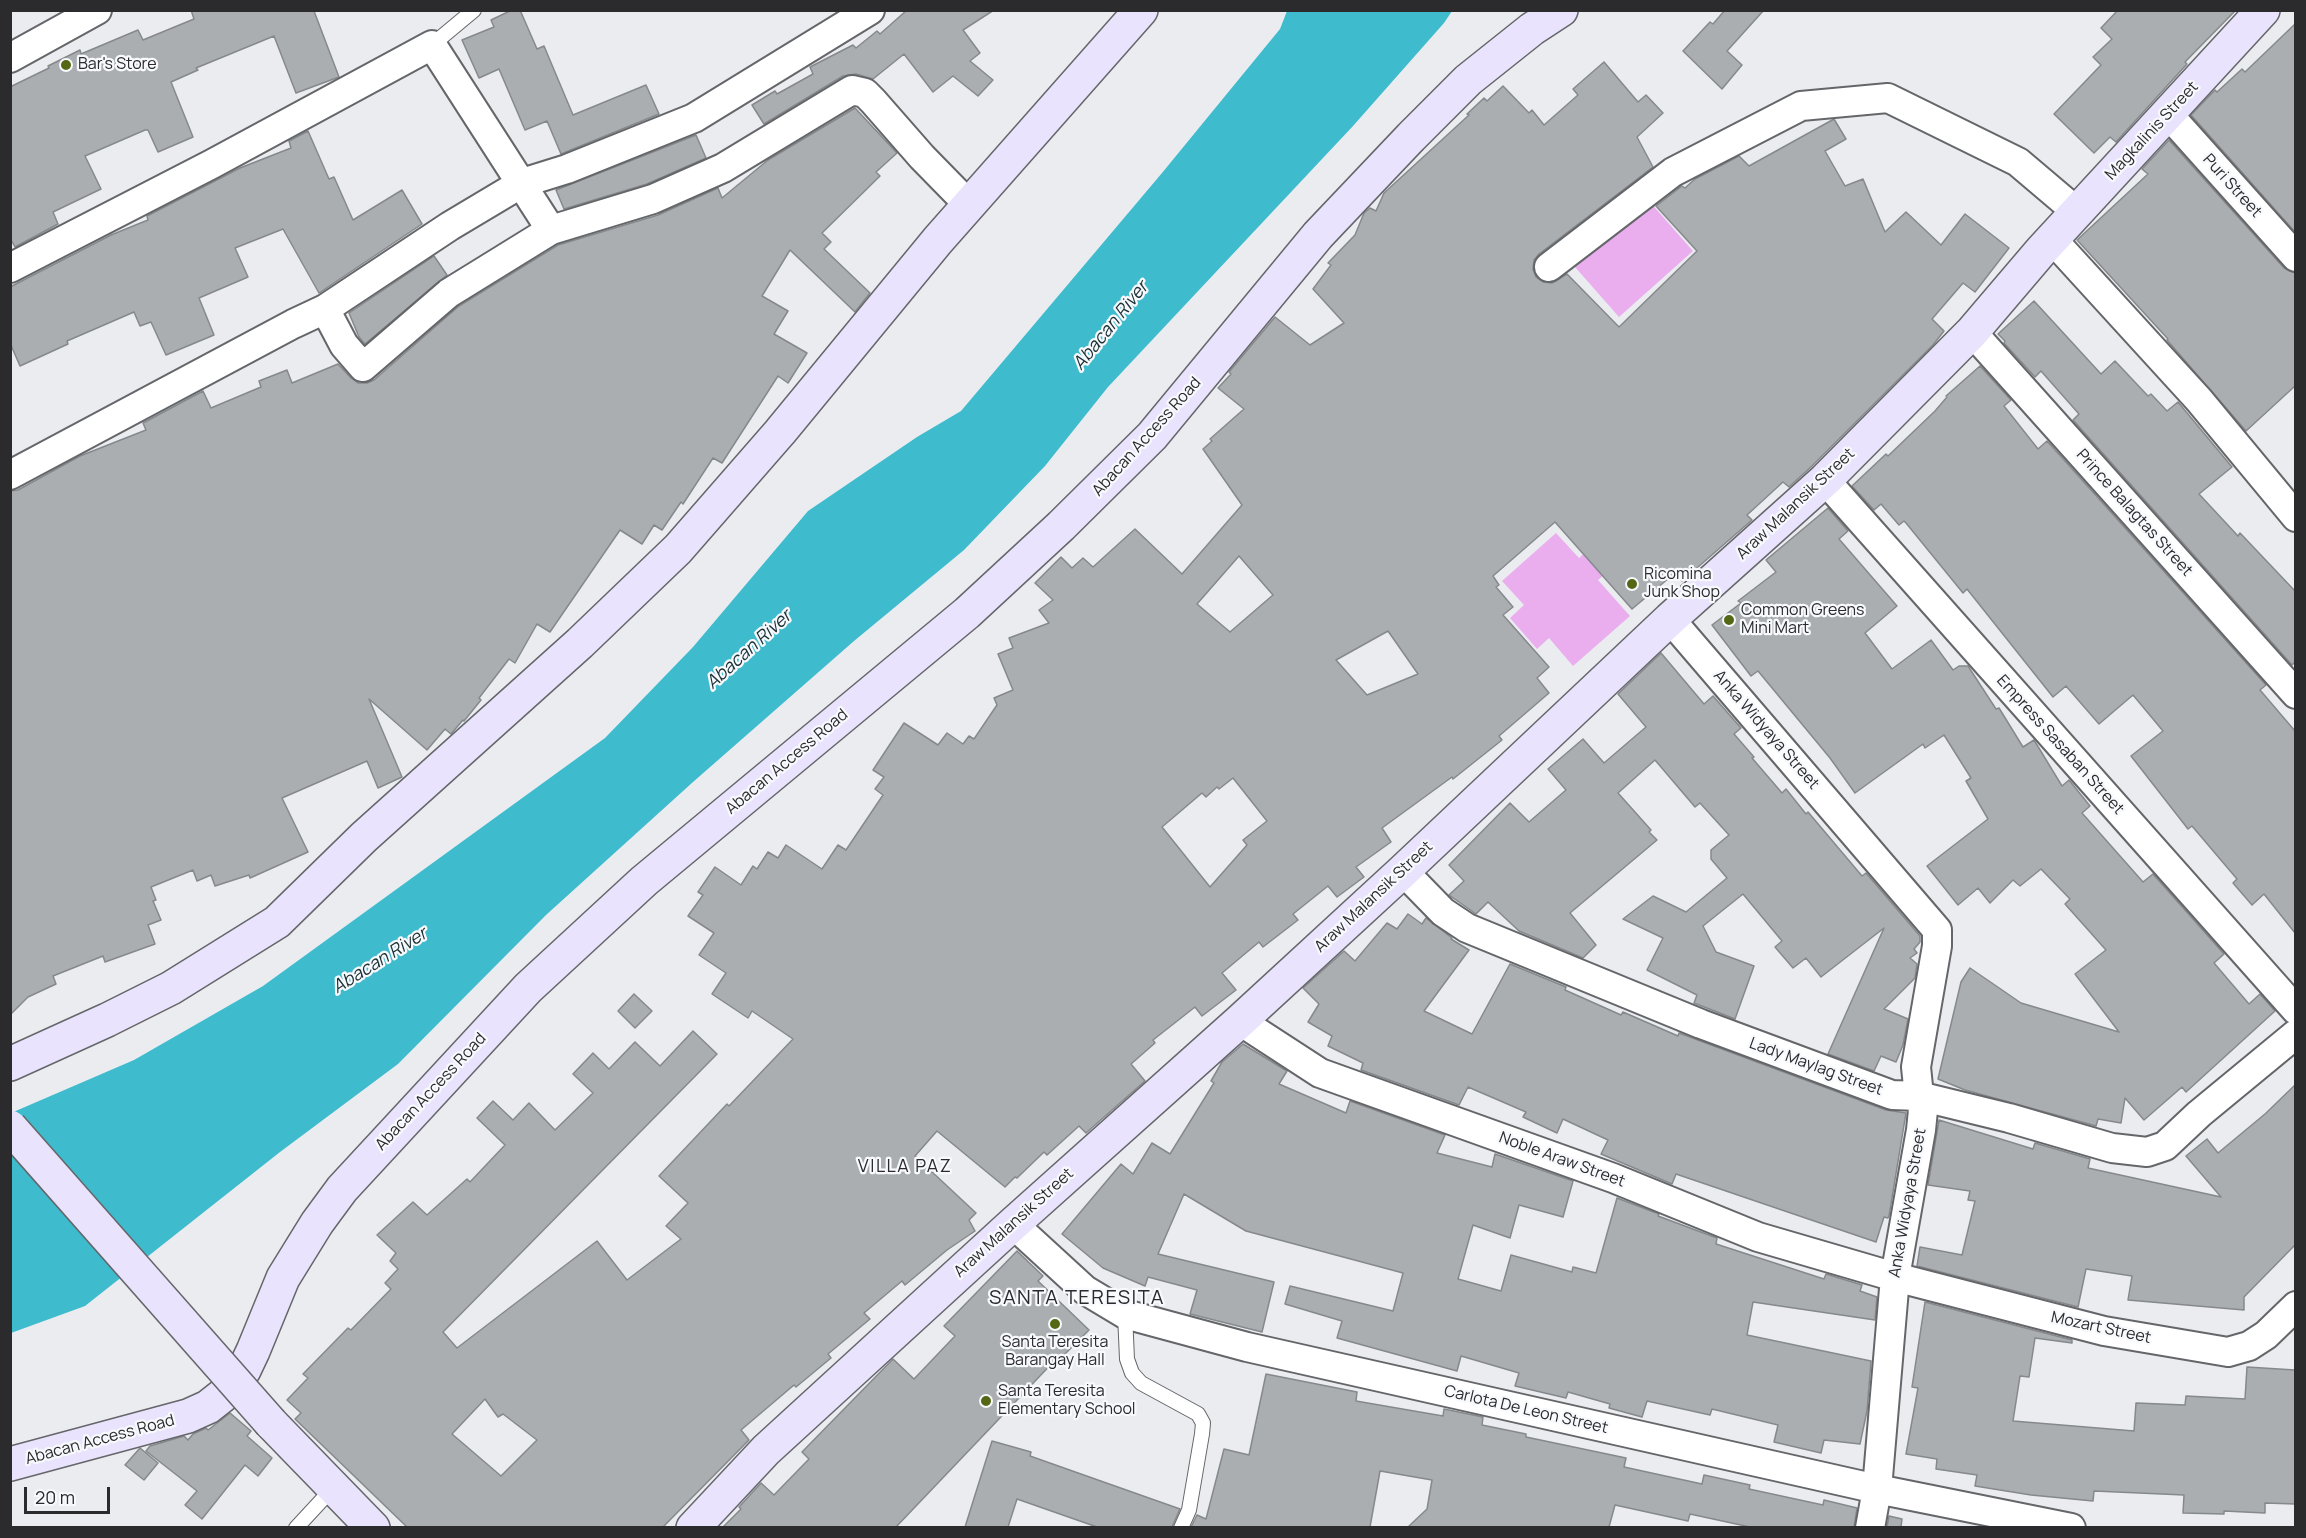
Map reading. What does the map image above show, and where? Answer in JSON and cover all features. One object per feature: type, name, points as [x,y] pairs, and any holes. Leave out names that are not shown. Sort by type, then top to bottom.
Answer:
[{"type":"street","points":[[10,58],[97,10]]},
{"type":"street","points":[[10,474],[325,309],[450,226],[522,183],[567,169],[694,118],[870,10]]},
{"type":"street","points":[[10,1064],[171,988],[277,922],[364,837],[580,643],[678,549],[780,432],[969,205],[1141,10]]},
{"type":"street","name":"Abacan Access Road","points":[[10,1464],[188,1416],[208,1407],[227,1392],[244,1370],[283,1278],[317,1223],[342,1189],[528,988],[644,881],[967,613],[1061,526],[1152,436],[1318,235],[1411,137],[1468,80],[1532,29],[1561,10]]},
{"type":"street","name":"Magkalinis Street","points":[[2047,245],[2263,10]]},
{"type":"street","points":[[10,268],[222,159],[432,45],[551,230]]},
{"type":"street","points":[[325,309],[344,345],[363,368],[449,292],[551,230],[654,199],[723,168],[852,90],[865,93],[969,205]]},
{"type":"street","points":[[1549,267],[1672,172],[1801,106],[1888,99],[2018,162],[2078,212]]},
{"type":"street","name":"Puri Street","points":[[2168,114],[2295,257]]},
{"type":"street","points":[[2047,245],[2199,400],[2295,517]]},
{"type":"street","name":"Araw Malansik Street","points":[[693,1527],[766,1450],[1013,1224],[1240,1021],[1670,619],[1825,480],[1972,332],[2047,245]]},
{"type":"street","name":"Prince Balagtas Street","points":[[1972,332],[2295,694]]},
{"type":"street","name":"Empress Sasaban Street","points":[[1825,480],[2295,1010]]},
{"type":"street","name":"Anka Widyaya Street","points":[[1670,619],[1936,930],[1937,946],[1916,1067],[1923,1110],[1922,1130],[1895,1277],[1877,1490],[1870,1527]]},
{"type":"street","name":"Lady Maylag Street","points":[[1403,871],[1443,912],[1467,928],[1701,1024],[1892,1095],[1919,1096],[2010,1118],[2112,1148],[2147,1152],[2165,1146],[2199,1114],[2295,1034]]},
{"type":"street","name":"Noble Araw Street","points":[[1240,1021],[1320,1073],[1613,1178],[1758,1237],[1895,1277]]},
{"type":"street","points":[[10,1127],[271,1423],[373,1527]]},
{"type":"street","name":"Carlota De Leon Street","points":[[1013,1224],[1085,1290],[1125,1314],[1258,1350],[1877,1490],[2071,1527]]},
{"type":"street","name":"Mozart Street","points":[[1895,1277],[2104,1331],[2228,1352],[2249,1346],[2266,1335],[2295,1306]]},
{"type":"lane","points":[[432,45],[474,10]]},
{"type":"lane","points":[[1125,1314],[1127,1359],[1132,1373],[1141,1383],[1198,1414],[1203,1423],[1189,1510],[1182,1527]]},
{"type":"lane","points":[[296,1527],[333,1488]]},
{"type":"shaded area","points":[[1649,201],[1693,251],[1619,317],[1575,267]]},
{"type":"shaded area","points":[[1556,533],[1579,558],[1595,544],[1614,566],[1598,580],[1630,616],[1573,666],[1549,638],[1537,649],[1510,618],[1524,605],[1502,581]]},
{"type":"water","name":"Abacan River","points":[[1287,11],[1452,11],[1353,126],[1108,387],[1045,466],[964,550],[854,641],[546,915],[398,1064],[280,1152],[85,1306],[11,1333],[11,1113],[134,1060],[263,986],[605,738],[693,647],[808,511],[917,437],[961,411],[1280,29]]},
{"type":"building","points":[[191,10],[314,11],[339,77],[296,93],[274,36],[196,68],[198,70],[171,82],[193,137],[158,152],[148,130],[145,130],[85,156],[101,189],[53,212],[58,224],[15,247],[10,238],[10,87],[80,50],[81,54],[138,30],[143,40],[194,19]]},
{"type":"building","points":[[512,10],[520,10],[537,49],[544,46],[573,115],[646,85],[659,114],[561,154],[547,121],[525,130],[499,69],[479,78],[462,40],[494,27],[491,20]]},
{"type":"building","points":[[907,10],[994,10],[963,30],[980,53],[970,61],[993,80],[978,96],[953,76],[933,92],[904,54],[873,79],[856,74],[843,76],[764,124],[752,105],[775,91],[777,94],[813,74],[810,67],[853,45],[856,48],[877,31],[880,34]]},
{"type":"building","points":[[1725,10],[1764,10],[1727,51],[1742,65],[1722,89],[1683,51],[1710,22],[1713,24]]},
{"type":"building","points":[[2118,10],[2236,10],[2185,62],[2187,64],[2116,142],[2110,137],[2094,153],[2054,114],[2101,65],[2093,57],[2112,39],[2101,28]]},
{"type":"building","points":[[2295,24],[2295,232],[2191,115],[2215,90],[2217,92],[2242,69],[2245,72]]},
{"type":"building","points":[[1604,62],[1638,102],[1646,95],[1663,113],[1637,137],[1653,167],[1534,260],[1533,269],[1536,277],[1543,282],[1552,283],[1567,274],[1619,327],[1697,251],[1656,206],[1682,186],[1685,188],[1695,179],[1739,156],[1749,166],[1834,119],[1846,139],[1825,151],[1845,186],[1863,179],[1885,232],[1906,212],[1941,245],[1965,214],[2009,248],[1975,292],[1963,283],[1932,319],[1944,331],[1933,345],[1812,466],[1789,487],[1783,482],[1747,515],[1752,520],[1682,581],[1675,573],[1632,609],[1555,522],[1493,576],[1499,585],[1496,587],[1513,607],[1503,615],[1549,667],[1537,678],[1549,693],[1499,736],[1502,740],[1453,779],[1452,777],[1382,828],[1391,842],[1356,867],[1364,877],[1337,897],[1328,886],[1293,914],[1298,920],[1263,947],[1259,942],[1222,973],[1236,990],[1202,1016],[1195,1007],[1153,1040],[1155,1043],[1131,1064],[1145,1081],[1086,1133],[1079,1126],[1047,1155],[1044,1152],[1005,1187],[937,1131],[915,1156],[976,1213],[969,1220],[975,1231],[947,1250],[905,1285],[902,1281],[864,1313],[870,1319],[828,1354],[831,1358],[796,1387],[794,1385],[741,1430],[749,1440],[663,1527],[407,1527],[295,1419],[301,1413],[287,1400],[308,1378],[303,1374],[348,1328],[351,1330],[391,1289],[385,1283],[398,1269],[390,1261],[396,1253],[377,1235],[413,1202],[427,1215],[467,1179],[470,1182],[505,1145],[477,1118],[493,1101],[513,1120],[529,1103],[555,1130],[593,1093],[573,1074],[593,1053],[609,1069],[635,1042],[660,1066],[693,1031],[717,1054],[443,1332],[457,1348],[597,1241],[627,1280],[681,1239],[666,1226],[688,1203],[659,1176],[793,1039],[752,1011],[748,1018],[712,994],[726,973],[699,955],[714,933],[688,916],[703,895],[698,892],[715,867],[741,885],[753,866],[757,869],[768,852],[778,858],[786,845],[822,869],[838,845],[846,850],[883,795],[875,789],[884,777],[873,770],[904,723],[938,745],[947,733],[963,744],[969,736],[974,739],[997,705],[994,698],[1013,690],[998,654],[1013,648],[1009,638],[1049,623],[1039,610],[1053,600],[1035,583],[1061,557],[1072,568],[1083,558],[1093,567],[1135,529],[1182,574],[1242,505],[1203,449],[1212,441],[1210,439],[1244,409],[1218,388],[1231,374],[1229,372],[1275,317],[1310,345],[1344,323],[1313,289],[1331,265],[1328,263],[1355,235],[1364,213],[1370,208],[1376,211],[1384,193],[1469,115],[1467,114],[1484,98],[1487,101],[1503,86],[1529,113],[1532,110],[1544,125],[1578,95],[1573,89]],"holes":[[[1239,556],[1273,595],[1230,632],[1197,604]],[[1388,631],[1418,674],[1367,695],[1336,660]],[[1233,778],[1267,821],[1243,840],[1247,845],[1210,887],[1162,827],[1202,793],[1206,797],[1217,787],[1219,789]],[[485,1399],[498,1417],[503,1414],[537,1440],[501,1476],[452,1434]]]},
{"type":"building","points":[[855,108],[897,153],[876,172],[880,176],[822,233],[831,242],[824,249],[870,293],[855,312],[790,250],[762,296],[788,311],[774,334],[807,353],[788,383],[778,376],[722,463],[713,458],[683,504],[681,502],[662,530],[654,525],[642,544],[620,530],[550,632],[537,624],[515,663],[509,659],[464,721],[451,734],[445,729],[427,750],[369,699],[402,777],[378,788],[367,761],[282,798],[308,852],[250,878],[249,875],[215,886],[211,875],[197,881],[193,870],[151,887],[156,900],[153,901],[161,920],[148,925],[155,944],[105,962],[103,956],[53,976],[56,984],[28,997],[10,1015],[10,491],[18,490],[80,456],[146,430],[143,423],[203,391],[211,408],[261,387],[259,381],[287,370],[292,383],[338,364],[358,383],[374,380],[459,306],[558,245],[658,215],[718,188],[722,198],[768,160]]},
{"type":"building","points":[[308,131],[329,179],[334,177],[353,220],[402,190],[422,224],[319,293],[283,229],[235,248],[248,277],[199,298],[214,335],[166,355],[151,322],[140,326],[134,312],[67,341],[68,344],[20,366],[10,343],[10,287],[111,235],[148,220],[147,216],[240,168],[291,148],[289,141]]},
{"type":"building","points":[[696,135],[706,158],[647,184],[564,209],[556,190]]},
{"type":"building","points":[[2169,140],[2284,268],[2295,273],[2295,386],[2246,431],[2168,339],[2077,240],[2148,174],[2142,169]]},
{"type":"building","points":[[434,256],[447,275],[365,344],[359,337],[349,313]]},
{"type":"building","points":[[2034,301],[2101,374],[2115,361],[2148,396],[2151,394],[2167,411],[2178,402],[2232,467],[2199,494],[2238,536],[2240,533],[2295,591],[2295,662],[2292,665],[2073,420],[2079,414],[2041,371],[2035,377],[2004,343],[2005,341],[1998,334]]},
{"type":"building","points":[[1980,366],[2011,400],[2004,406],[2038,449],[2047,441],[2266,685],[2260,690],[2295,731],[2295,933],[2264,894],[2252,905],[2233,883],[2237,879],[2192,826],[2188,829],[2131,756],[2163,731],[2133,695],[2099,724],[2066,686],[2053,697],[1967,589],[1963,593],[1906,523],[1904,521],[1899,525],[1881,504],[1874,510],[1852,486],[1886,454],[1888,456],[1935,411],[1946,396]]},
{"type":"building","points":[[1828,508],[1848,531],[1839,539],[1897,606],[1865,633],[1892,669],[1931,640],[1953,670],[1959,666],[1968,666],[1996,709],[1999,708],[2023,747],[2034,740],[2062,786],[2069,780],[2090,806],[2082,813],[2143,882],[2153,874],[2224,954],[2214,963],[2249,1004],[2260,994],[2275,1011],[2186,1092],[2182,1087],[2144,1120],[2125,1098],[2121,1123],[2098,1119],[2096,1126],[1965,1090],[1938,1079],[1961,982],[1970,968],[2021,1003],[2119,1032],[2075,974],[2106,950],[2065,904],[2070,899],[2041,869],[2020,886],[2013,880],[1990,903],[1978,888],[1958,905],[1927,866],[1988,819],[1966,781],[1971,778],[1944,735],[1925,748],[1923,744],[1855,793],[1830,758],[1758,671],[1751,676],[1712,625],[1741,603],[1738,601],[1776,572],[1766,560]]},
{"type":"building","points":[[1661,653],[1704,704],[1713,696],[1741,728],[1734,734],[1782,793],[1786,789],[1862,876],[1866,873],[1920,936],[1920,942],[1914,949],[1917,953],[1910,958],[1917,964],[1915,978],[1884,1009],[1908,1019],[1903,1045],[1896,1062],[1881,1056],[1874,1071],[1828,1054],[1884,928],[1821,977],[1806,958],[1793,968],[1775,947],[1782,941],[1743,894],[1703,926],[1716,952],[1754,966],[1735,1019],[1694,1003],[1697,995],[1647,970],[1663,938],[1623,919],[1653,896],[1686,912],[1727,878],[1711,859],[1711,850],[1729,835],[1700,803],[1695,807],[1655,760],[1618,793],[1657,840],[1570,913],[1596,945],[1583,958],[1519,931],[1488,902],[1476,914],[1449,895],[1464,881],[1449,865],[1510,803],[1529,822],[1566,790],[1548,769],[1583,739],[1604,763],[1646,727],[1618,694]]},
{"type":"building","points":[[1408,914],[1422,924],[1426,918],[1451,939],[1469,950],[1424,1011],[1472,1034],[1510,964],[1566,987],[1565,990],[1621,1015],[1623,1012],[1678,1036],[1679,1033],[1886,1110],[1906,1113],[1889,1216],[1884,1217],[1876,1242],[1676,1174],[1672,1184],[1601,1154],[1608,1140],[1563,1119],[1557,1133],[1523,1117],[1526,1112],[1468,1087],[1459,1105],[1361,1070],[1363,1063],[1328,1046],[1332,1036],[1308,1022],[1319,1004],[1303,988],[1344,951],[1355,961],[1387,923],[1397,929]]},
{"type":"building","points":[[634,994],[652,1011],[635,1028],[618,1011]]},
{"type":"building","points":[[1243,1044],[1287,1071],[1279,1084],[1346,1113],[1350,1101],[1445,1135],[1437,1153],[1492,1167],[1495,1154],[1573,1181],[1563,1217],[1519,1205],[1510,1238],[1473,1225],[1458,1279],[1501,1291],[1511,1255],[1572,1272],[1573,1267],[1596,1273],[1617,1198],[1717,1238],[1716,1244],[1824,1279],[1826,1274],[1862,1285],[1860,1291],[1877,1297],[1875,1320],[1753,1302],[1747,1335],[1871,1361],[1867,1411],[1860,1444],[1824,1440],[1821,1453],[1774,1442],[1778,1425],[1712,1409],[1710,1415],[1647,1401],[1642,1417],[1609,1408],[1610,1404],[1568,1392],[1566,1398],[1515,1386],[1519,1373],[1461,1356],[1457,1371],[1337,1338],[1342,1321],[1285,1304],[1290,1286],[1393,1311],[1403,1273],[1246,1231],[1184,1194],[1158,1254],[1274,1282],[1262,1332],[1190,1314],[1197,1290],[1148,1277],[1145,1286],[1103,1268],[1062,1234],[1121,1164],[1133,1174],[1152,1143],[1170,1154],[1214,1083],[1211,1081],[1222,1062]]},
{"type":"building","points":[[2295,1085],[2295,1245],[2244,1297],[2244,1310],[2128,1300],[2132,1276],[2086,1269],[2078,1307],[1917,1266],[1920,1247],[1962,1255],[1975,1201],[1968,1200],[1970,1191],[1928,1185],[1939,1120],[2033,1149],[2035,1143],[2090,1159],[2088,1168],[2221,1197],[2186,1156],[2207,1139],[2218,1153],[2265,1114]]},
{"type":"building","points":[[1017,1251],[1043,1276],[1038,1281],[1089,1330],[1061,1358],[1059,1356],[896,1527],[723,1527],[741,1509],[739,1507],[761,1483],[774,1495],[809,1459],[802,1452],[893,1359],[914,1379],[955,1336],[944,1326]]},
{"type":"building","points":[[1925,1302],[2072,1340],[2072,1343],[2035,1338],[2029,1377],[2020,1376],[2013,1421],[2134,1431],[2136,1403],[2185,1405],[2186,1396],[2245,1399],[2247,1367],[2295,1370],[2295,1504],[2265,1503],[2265,1513],[2224,1511],[2224,1514],[2183,1513],[2184,1495],[2094,1491],[2093,1501],[2031,1495],[1975,1486],[1977,1475],[1936,1469],[1937,1459],[1906,1454],[1918,1388],[1912,1387]]},
{"type":"building","points":[[1266,1374],[1357,1392],[1356,1401],[1443,1416],[1444,1409],[1483,1417],[1482,1425],[1526,1434],[1526,1437],[1626,1458],[1624,1467],[1702,1484],[1704,1475],[1750,1485],[1749,1489],[1823,1505],[1824,1500],[1857,1508],[1854,1527],[1750,1527],[1690,1514],[1688,1521],[1615,1505],[1609,1527],[1408,1527],[1427,1509],[1432,1480],[1380,1471],[1370,1527],[1191,1527],[1197,1515],[1206,1519],[1224,1449],[1249,1455]]},
{"type":"building","points":[[230,1413],[251,1431],[247,1436],[272,1458],[258,1476],[245,1465],[202,1519],[185,1505],[197,1491],[146,1451],[150,1446],[184,1436],[188,1440],[193,1434],[206,1428],[208,1430]]},
{"type":"building","points":[[992,1441],[1031,1452],[1030,1456],[1180,1509],[1172,1527],[1097,1527],[1017,1499],[1008,1527],[965,1527]]},
{"type":"building","points":[[140,1448],[158,1463],[144,1480],[125,1465]]},
{"type":"building","points":[[1889,1516],[1902,1519],[1901,1527],[1887,1527]]},
{"type":"place","name":"Bar's Store","points":[[66,65]]},
{"type":"place","name":"Ricomina Junk Shop","points":[[1632,584]]},
{"type":"place","name":"Common Greens Mini Mart","points":[[1729,620]]},
{"type":"place","name":"Santa Teresita Barangay Hall","points":[[1055,1324]]},
{"type":"place","name":"Santa Teresita Elementary School","points":[[986,1401]]},
{"type":"district","name":"VILLA PAZ","points":[[905,1167]]},
{"type":"district","name":"SANTA TERESITA","points":[[1077,1298]]}]
